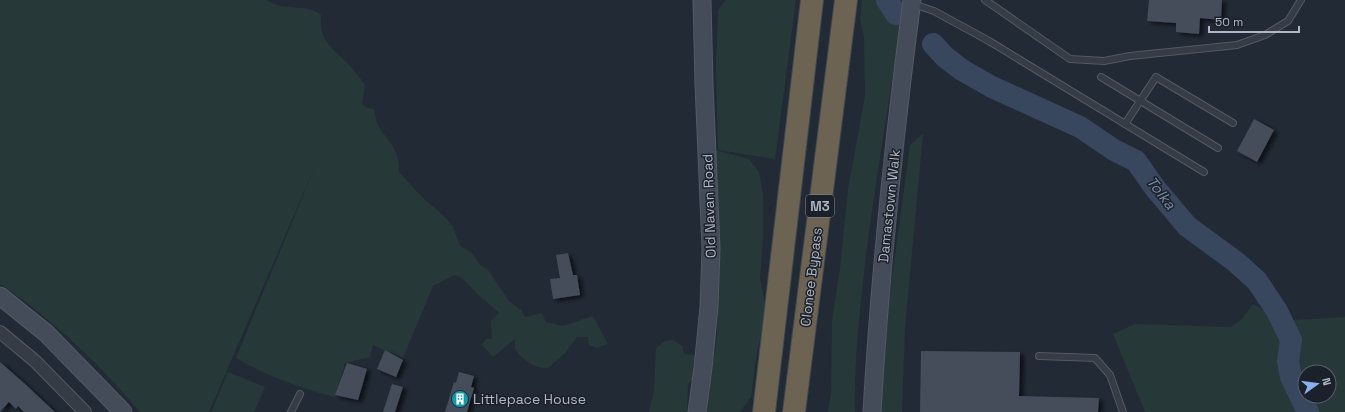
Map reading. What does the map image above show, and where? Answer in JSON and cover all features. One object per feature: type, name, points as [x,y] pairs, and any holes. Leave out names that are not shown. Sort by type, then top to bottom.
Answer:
[{"type":"highway","name":"M3","points":[[764,412],[812,0]]},
{"type":"highway","name":"Clonee Bypass","points":[[794,412],[846,0]]},
{"type":"main road","name":"Old Navan Road","points":[[697,412],[704,368],[709,314],[711,249],[702,0]]},
{"type":"main road","name":"Damastown Walk","points":[[872,412],[876,335],[892,170],[912,2]]},
{"type":"main road","points":[[0,296],[46,333],[123,412]]},
{"type":"street","points":[[0,332],[35,361],[84,412]]},
{"type":"lane","points":[[985,0],[1070,59],[1104,61],[1130,56],[1237,45],[1265,34],[1288,21],[1301,0]]},
{"type":"lane","points":[[912,2],[934,11],[989,41],[1204,172]]},
{"type":"lane","points":[[1101,77],[1218,148]]},
{"type":"lane","points":[[1125,124],[1156,77],[1233,123]]},
{"type":"lane","points":[[1039,356],[1095,358],[1110,375],[1124,412]]},
{"type":"lane","points":[[291,412],[300,394]]},
{"type":"shaded area","points":[[0,0],[267,0],[280,6],[315,11],[321,15],[322,32],[324,38],[365,85],[362,104],[367,108],[374,109],[378,125],[396,152],[399,172],[422,197],[443,215],[453,227],[460,246],[471,252],[480,265],[488,270],[509,301],[521,310],[525,317],[542,313],[546,322],[563,326],[593,316],[608,344],[597,348],[589,345],[588,337],[577,337],[565,353],[548,368],[538,367],[525,360],[515,349],[515,339],[493,357],[482,345],[486,339],[492,339],[491,321],[499,313],[479,296],[463,279],[454,275],[433,286],[403,358],[373,345],[370,357],[345,363],[335,397],[284,381],[236,358],[316,164],[209,412],[140,412],[109,377],[74,343],[38,311],[0,284]]},
{"type":"shaded area","points":[[725,0],[796,0],[775,159],[718,150],[716,66],[718,10]]},
{"type":"shaded area","points":[[862,0],[904,0],[866,255],[856,353],[855,412],[828,412],[831,394],[832,321],[840,268],[848,189],[865,96],[864,37],[860,19]]},
{"type":"shaded area","points":[[923,134],[905,328],[902,412],[881,412],[888,307],[910,145]]},
{"type":"shaded area","points":[[715,150],[749,159],[759,172],[763,194],[763,241],[760,278],[765,303],[765,319],[757,351],[751,397],[740,412],[706,412],[717,337],[720,247]]},
{"type":"shaded area","points":[[1253,304],[1271,318],[1278,331],[1284,353],[1295,356],[1294,320],[1345,317],[1345,412],[1145,412],[1113,334],[1135,324],[1231,327],[1242,319]]},
{"type":"shaded area","points":[[673,340],[682,346],[684,354],[694,355],[697,358],[696,375],[688,384],[687,412],[649,412],[654,390],[656,348],[665,341]]},
{"type":"shaded area","points":[[228,372],[265,387],[254,412],[211,412]]},
{"type":"building","points":[[1149,0],[1222,0],[1221,20],[1200,18],[1199,34],[1176,32],[1176,23],[1147,21]]},
{"type":"building","points":[[1254,119],[1274,130],[1257,162],[1237,151]]},
{"type":"building","points":[[568,253],[573,275],[577,275],[580,295],[553,299],[550,279],[560,278],[556,255]]},
{"type":"building","points":[[385,350],[403,360],[396,377],[377,369]]},
{"type":"building","points":[[921,351],[1020,352],[1019,396],[1099,398],[1098,412],[920,412]]},
{"type":"building","points":[[0,362],[55,412],[24,412],[18,406],[16,409],[9,402],[0,412]]},
{"type":"building","points":[[347,363],[367,369],[358,400],[335,395]]},
{"type":"building","name":"Littlepace House","points":[[459,372],[474,376],[471,387],[474,388],[467,412],[445,412],[454,382],[456,383]]},
{"type":"building","points":[[392,384],[403,387],[395,412],[383,412]]},
{"type":"waterway","name":"Tolka","points":[[887,0],[896,14]]},
{"type":"waterway","name":"Tolka","points":[[933,44],[945,57],[962,70],[992,87],[1080,127],[1114,150],[1136,161],[1155,188],[1187,226],[1236,262],[1257,281],[1277,311],[1291,340],[1288,361],[1291,377],[1308,412]]},
{"type":"place","name":"Littlepace House","points":[[460,399]]}]
